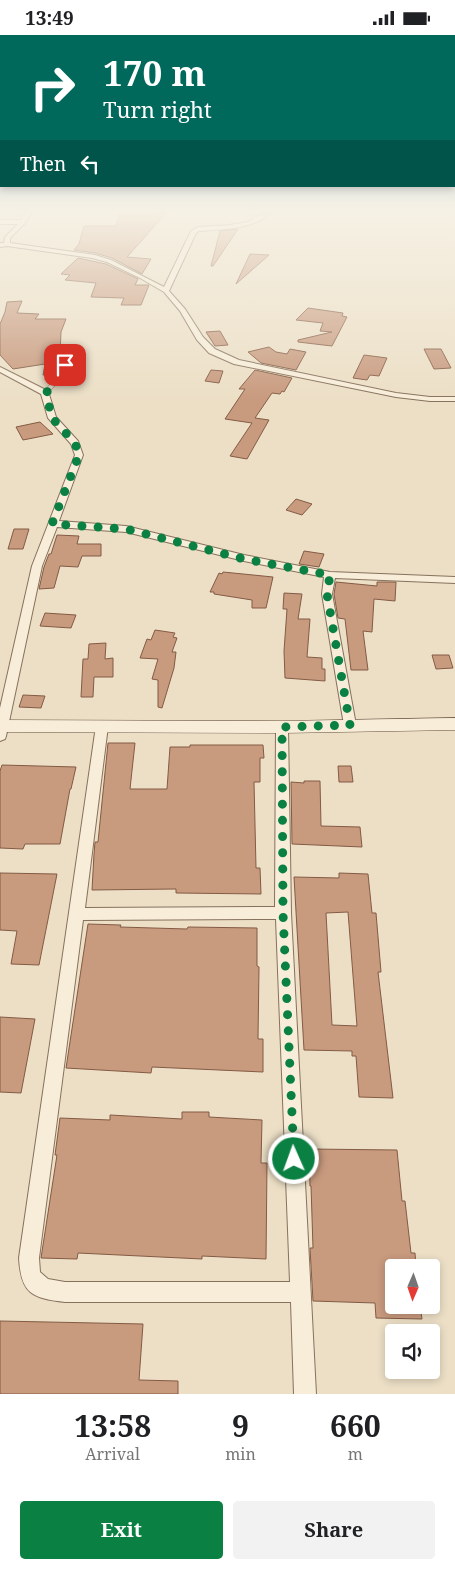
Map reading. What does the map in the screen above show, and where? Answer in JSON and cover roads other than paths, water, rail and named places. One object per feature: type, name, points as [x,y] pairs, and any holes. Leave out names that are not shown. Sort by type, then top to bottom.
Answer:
[{"type":"main road","points":[[1,729],[102,726],[282,727],[455,723]]},
{"type":"street","points":[[132,273],[166,291],[183,310],[205,344],[224,358],[268,369],[396,395],[430,399],[455,399]]},
{"type":"street","points":[[166,291],[174,273]]},
{"type":"street","points":[[0,369],[46,393],[52,418],[75,443],[79,455],[37,566],[1,729]]},
{"type":"street","points":[[52,524],[126,529],[244,559],[330,575],[455,580]]},
{"type":"street","points":[[330,575],[327,594],[350,725]]},
{"type":"street","points":[[102,726],[29,1258],[30,1277],[43,1289],[65,1292],[300,1292]]},
{"type":"street","points":[[282,727],[283,913],[305,1394]]},
{"type":"street","points":[[76,914],[283,913]]},
{"type":"lane","points":[[46,393],[59,378],[72,349]]}]
